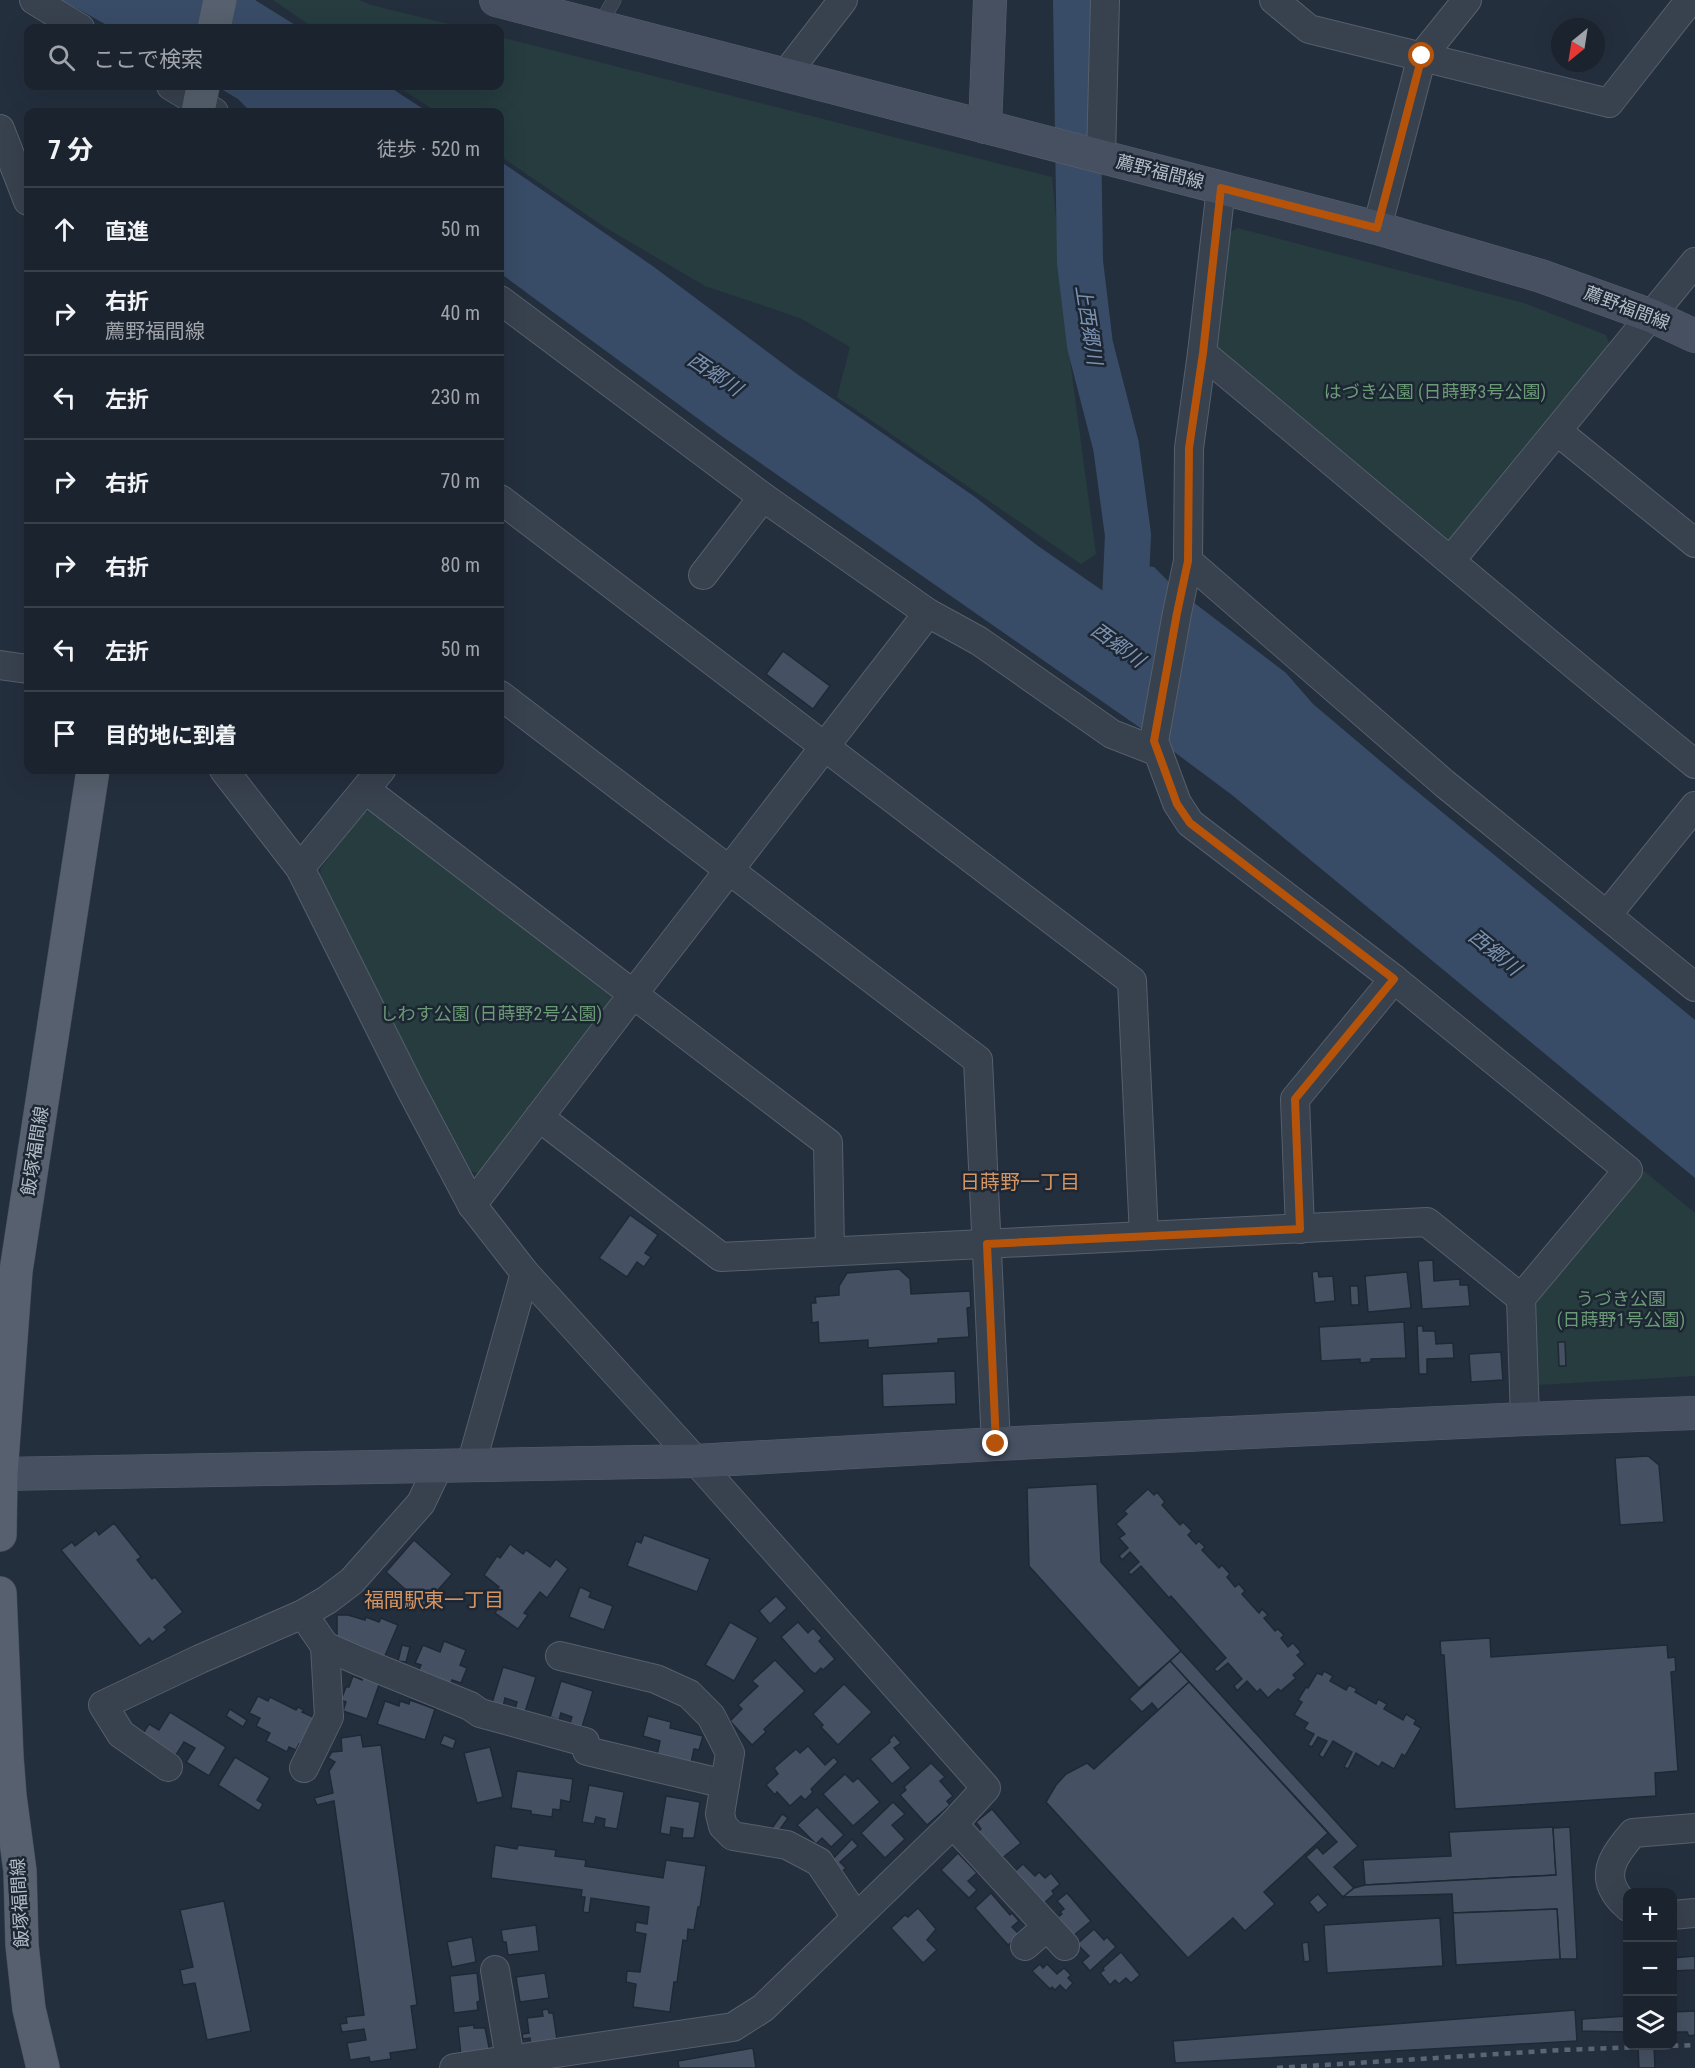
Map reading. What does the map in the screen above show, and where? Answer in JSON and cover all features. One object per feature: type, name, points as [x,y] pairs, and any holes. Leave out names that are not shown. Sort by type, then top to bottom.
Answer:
[{"type":"main road","points":[[215,24],[220,0]]},
{"type":"main road","name":"飯塚福間線","points":[[0,1535],[8,1270],[92,774]]},
{"type":"main road","name":"飯塚福間線","points":[[0,1593],[5,1798],[20,1871],[22,1945],[29,2009],[43,2068]]},
{"type":"street","points":[[34,0],[73,24]]},
{"type":"street","name":"薦野福間線","points":[[496,0],[607,13],[785,75],[1377,228],[1541,276],[1652,316],[1695,336]]},
{"type":"street","points":[[785,75],[843,0]]},
{"type":"street","points":[[985,127],[990,0]]},
{"type":"street","points":[[1093,155],[1105,0]]},
{"type":"street","points":[[1274,0],[1309,29],[1609,103],[1690,0]]},
{"type":"street","points":[[1377,228],[1422,56],[1467,0]]},
{"type":"street","points":[[179,90],[203,103]]},
{"type":"street","points":[[0,129],[24,191]]},
{"type":"street","points":[[1221,188],[1203,353],[1189,448],[1186,575],[1177,613],[1156,746],[1177,804],[1190,823],[1394,979],[1628,1170],[1521,1298],[1525,1419]]},
{"type":"street","points":[[1451,560],[1695,262]]},
{"type":"street","points":[[504,303],[763,497],[928,613],[979,641],[1112,735],[1156,746]]},
{"type":"street","points":[[1203,353],[1451,560],[1556,651],[1695,764]]},
{"type":"street","points":[[1557,431],[1695,543]]},
{"type":"street","points":[[703,575],[763,497]]},
{"type":"street","points":[[504,502],[1132,981],[1144,1236]]},
{"type":"street","points":[[1186,575],[1695,987]]},
{"type":"street","points":[[472,1205],[633,993],[928,613]]},
{"type":"street","points":[[0,665],[24,668]]},
{"type":"street","points":[[504,698],[978,1060],[996,1444]]},
{"type":"street","points":[[227,774],[300,868],[410,1088],[472,1205],[525,1273],[696,1461],[986,1788],[953,1824],[763,2008],[733,2027],[454,2068]]},
{"type":"street","points":[[300,868],[374,780],[633,993],[828,1143],[830,1251]]},
{"type":"street","points":[[1607,915],[1695,806]]},
{"type":"street","points":[[1300,1229],[1295,1099],[1394,979]]},
{"type":"street","points":[[539,1117],[722,1257],[1427,1222],[1521,1298]]},
{"type":"street","points":[[168,1767],[121,1734],[103,1705],[303,1614],[352,1581],[455,1465],[525,1273]]},
{"type":"street","points":[[1,1474],[696,1461],[996,1444],[1695,1413]]},
{"type":"street","points":[[303,1614],[325,1646],[329,1717],[304,1768]]},
{"type":"street","points":[[325,1646],[470,1706],[480,1713],[585,1742],[587,1752],[725,1784]]},
{"type":"street","points":[[560,1656],[656,1679],[689,1694],[711,1716],[730,1753],[720,1814],[723,1826],[733,1836],[787,1845],[819,1862],[856,1917]]},
{"type":"street","points":[[953,1824],[1056,1936],[1025,1946]]},
{"type":"street","points":[[1623,1902],[1613,1891],[1609,1870],[1617,1852],[1633,1833],[1695,1828]]},
{"type":"street","points":[[1677,1915],[1695,1913]]},
{"type":"street","points":[[495,1970],[510,2059]]},
{"type":"green space","points":[[273,0],[359,0],[449,24],[308,24]]},
{"type":"green space","points":[[504,38],[1052,177],[1069,353],[1096,554],[1081,564],[837,397],[850,347],[800,318],[705,286],[606,228],[504,159],[504,108],[431,108],[403,90],[504,90]]},
{"type":"green space","name":"はづき公園 (日蒔野3号公園)","points":[[1238,228],[1524,303],[1606,335],[1610,346],[1455,539],[1443,541],[1218,349],[1215,335],[1230,232]]},
{"type":"green space","name":"しわす公園 (日蒔野2号公園)","points":[[372,811],[610,988],[612,1004],[481,1175],[468,1170],[320,879],[321,868],[360,813]]},
{"type":"green space","name":"うづき公園 (日蒔野1号公園)","points":[[1644,1171],[1695,1213],[1695,1376],[1538,1385],[1532,1310],[1540,1293]]},
{"type":"water","points":[[62,0],[255,0],[294,24],[105,24]]},
{"type":"water","points":[[223,90],[394,90],[422,108],[247,108],[238,99]]},
{"type":"water","name":"西郷川","points":[[504,164],[654,267],[797,374],[975,497],[1038,546],[1106,593],[1147,566],[1154,567],[1176,589],[1286,673],[1313,704],[1695,1020],[1695,1178],[1232,795],[1169,748],[723,437],[504,276]]},
{"type":"building","points":[[783,651],[830,686],[813,709],[766,674]]},
{"type":"building","points":[[630,1215],[658,1235],[645,1253],[651,1257],[644,1267],[637,1262],[627,1277],[599,1258]]},
{"type":"building","points":[[1433,1260],[1434,1281],[1460,1279],[1460,1285],[1468,1285],[1470,1306],[1422,1309],[1418,1261]]},
{"type":"building","points":[[899,1269],[910,1279],[911,1294],[970,1291],[971,1307],[967,1308],[969,1337],[938,1339],[938,1343],[868,1348],[868,1340],[819,1343],[818,1322],[812,1323],[811,1303],[816,1303],[815,1297],[839,1295],[839,1286],[847,1273]]},
{"type":"building","points":[[1318,1271],[1319,1277],[1333,1276],[1335,1301],[1315,1303],[1312,1272]]},
{"type":"building","points":[[1407,1272],[1411,1308],[1368,1312],[1365,1276]]},
{"type":"building","points":[[1350,1286],[1358,1286],[1359,1305],[1351,1305]]},
{"type":"building","points":[[1404,1322],[1406,1358],[1371,1359],[1371,1362],[1360,1363],[1360,1359],[1321,1361],[1319,1327]]},
{"type":"building","points":[[1417,1326],[1423,1326],[1423,1331],[1435,1331],[1436,1344],[1453,1343],[1454,1358],[1427,1359],[1427,1374],[1419,1374]]},
{"type":"building","points":[[1558,1342],[1565,1342],[1566,1366],[1559,1366]]},
{"type":"building","points":[[1501,1352],[1503,1380],[1471,1382],[1469,1354]]},
{"type":"building","points":[[955,1371],[956,1404],[883,1407],[882,1374]]},
{"type":"building","points":[[1648,1456],[1659,1465],[1664,1522],[1620,1525],[1615,1458]]},
{"type":"building","points":[[1097,1484],[1101,1562],[1181,1651],[1139,1688],[1029,1566],[1027,1488]]},
{"type":"building","points":[[1148,1489],[1154,1495],[1157,1492],[1165,1502],[1162,1505],[1180,1525],[1183,1522],[1192,1531],[1188,1535],[1196,1544],[1199,1541],[1205,1547],[1202,1550],[1219,1568],[1222,1565],[1230,1574],[1227,1577],[1235,1587],[1239,1584],[1245,1591],[1242,1594],[1259,1613],[1262,1609],[1268,1615],[1264,1618],[1275,1631],[1278,1629],[1284,1635],[1281,1638],[1288,1647],[1293,1643],[1301,1652],[1297,1655],[1305,1664],[1293,1675],[1296,1678],[1281,1691],[1278,1689],[1268,1698],[1260,1689],[1257,1692],[1247,1681],[1237,1691],[1234,1686],[1242,1679],[1228,1663],[1217,1672],[1214,1669],[1226,1658],[1171,1596],[1169,1598],[1141,1566],[1131,1575],[1128,1572],[1139,1562],[1130,1552],[1122,1560],[1119,1556],[1128,1548],[1119,1538],[1125,1534],[1116,1524],[1127,1514],[1124,1511]]},
{"type":"building","points":[[114,1523],[141,1557],[137,1560],[152,1579],[155,1577],[183,1612],[164,1627],[167,1630],[152,1642],[149,1638],[140,1646],[61,1550],[72,1542],[75,1546],[96,1530],[99,1535]]},
{"type":"building","points":[[644,1535],[710,1559],[697,1592],[627,1566],[636,1541],[641,1543]]},
{"type":"building","points":[[414,1540],[452,1574],[424,1606],[386,1572]]},
{"type":"building","points":[[510,1544],[523,1554],[526,1550],[550,1567],[556,1559],[568,1569],[547,1598],[540,1592],[524,1613],[528,1615],[518,1629],[495,1613],[498,1608],[489,1601],[499,1587],[484,1575],[497,1556],[500,1558]]},
{"type":"building","points":[[580,1587],[591,1592],[589,1597],[613,1606],[604,1630],[569,1617]]},
{"type":"building","points":[[776,1596],[787,1608],[770,1624],[759,1611]]},
{"type":"building","points":[[337,1615],[348,1615],[365,1620],[366,1617],[379,1622],[381,1618],[398,1625],[384,1658],[337,1640]]},
{"type":"building","points":[[730,1622],[758,1638],[734,1681],[705,1665]]},
{"type":"building","points":[[798,1622],[808,1633],[813,1628],[822,1638],[819,1641],[835,1659],[815,1674],[781,1637]]},
{"type":"building","points":[[1490,1638],[1491,1657],[1667,1645],[1668,1658],[1675,1657],[1676,1671],[1671,1672],[1678,1771],[1655,1773],[1656,1796],[1455,1809],[1444,1655],[1441,1655],[1440,1641]]},
{"type":"building","points":[[444,1641],[466,1650],[460,1665],[467,1668],[461,1683],[452,1680],[451,1684],[418,1672],[421,1665],[415,1663],[423,1645],[440,1652]]},
{"type":"building","points":[[402,1645],[410,1647],[406,1662],[398,1661]]},
{"type":"building","points":[[1181,1651],[1358,1846],[1334,1867],[1354,1888],[1343,1897],[1306,1857],[1317,1847],[1323,1854],[1337,1842],[1170,1661]]},
{"type":"building","points":[[775,1660],[805,1691],[764,1729],[766,1732],[752,1745],[730,1721],[742,1709],[738,1705],[758,1686],[752,1681]]},
{"type":"building","points":[[1170,1661],[1189,1682],[1158,1710],[1152,1703],[1142,1712],[1129,1699]]},
{"type":"building","points":[[503,1667],[536,1677],[525,1712],[515,1709],[517,1702],[505,1698],[503,1707],[492,1703]]},
{"type":"building","points":[[1324,1671],[1333,1676],[1330,1681],[1346,1690],[1349,1685],[1357,1689],[1355,1692],[1376,1704],[1378,1699],[1387,1704],[1384,1709],[1403,1720],[1406,1714],[1416,1720],[1414,1724],[1421,1728],[1405,1756],[1402,1754],[1394,1769],[1382,1762],[1379,1767],[1356,1753],[1348,1769],[1344,1767],[1352,1752],[1333,1741],[1323,1758],[1319,1755],[1327,1741],[1318,1737],[1312,1747],[1308,1745],[1314,1734],[1304,1729],[1308,1723],[1294,1715],[1302,1702],[1298,1700],[1306,1687],[1308,1688],[1317,1673],[1322,1675]]},
{"type":"building","points":[[353,1676],[362,1680],[363,1676],[380,1682],[367,1719],[343,1711],[346,1702],[341,1700]]},
{"type":"building","points":[[561,1681],[593,1691],[582,1727],[570,1723],[572,1717],[561,1713],[559,1720],[550,1717]]},
{"type":"building","points":[[1189,1682],[1328,1833],[1264,1892],[1275,1904],[1245,1931],[1233,1918],[1188,1958],[1046,1802],[1066,1774],[1087,1763],[1094,1769]]},
{"type":"building","points":[[844,1684],[872,1712],[838,1745],[821,1727],[823,1725],[813,1714]]},
{"type":"building","points":[[258,1696],[268,1701],[270,1697],[296,1710],[298,1707],[304,1710],[302,1712],[315,1718],[302,1745],[299,1744],[296,1750],[289,1747],[287,1752],[266,1741],[270,1733],[256,1726],[260,1718],[249,1713]]},
{"type":"building","points":[[410,1700],[435,1709],[425,1740],[377,1724],[385,1701],[399,1706],[400,1701],[409,1704]]},
{"type":"building","points":[[230,1709],[247,1720],[243,1727],[226,1716]]},
{"type":"building","points":[[170,1712],[226,1747],[209,1776],[186,1762],[195,1748],[184,1742],[176,1755],[142,1735],[149,1724],[159,1730]]},
{"type":"building","points":[[648,1716],[671,1722],[670,1728],[703,1736],[699,1750],[694,1749],[691,1763],[657,1755],[660,1741],[643,1736]]},
{"type":"building","points":[[361,1735],[363,1747],[381,1745],[417,2005],[411,2006],[417,2049],[390,2053],[391,2059],[370,2062],[369,2057],[350,2060],[347,2043],[366,2040],[364,2029],[342,2032],[340,2024],[347,2023],[346,2017],[364,2015],[334,1801],[317,1805],[314,1798],[333,1793],[329,1771],[335,1762],[328,1758],[332,1752],[342,1751],[341,1738]]},
{"type":"building","points":[[444,1735],[456,1740],[453,1749],[440,1744]]},
{"type":"building","points":[[894,1735],[901,1743],[894,1748],[911,1768],[892,1784],[870,1759],[890,1742],[889,1740]]},
{"type":"building","points":[[808,1746],[825,1765],[834,1757],[838,1762],[811,1789],[813,1792],[805,1800],[801,1796],[790,1806],[777,1792],[775,1795],[766,1785],[778,1774],[774,1768],[796,1749],[800,1753]]},
{"type":"building","points":[[490,1747],[503,1797],[477,1803],[464,1753]]},
{"type":"building","points":[[235,1757],[270,1778],[257,1800],[263,1804],[259,1811],[218,1785]]},
{"type":"building","points":[[931,1763],[945,1777],[940,1781],[953,1796],[947,1801],[950,1805],[927,1825],[900,1795],[906,1790],[904,1787]]},
{"type":"building","points":[[517,1771],[573,1779],[570,1802],[561,1800],[560,1810],[553,1809],[552,1817],[511,1808]]},
{"type":"building","points":[[845,1774],[853,1782],[858,1778],[880,1802],[853,1826],[823,1794]]},
{"type":"building","points":[[589,1785],[624,1792],[617,1829],[604,1827],[605,1819],[596,1817],[594,1824],[582,1822]]},
{"type":"building","points":[[666,1796],[700,1802],[694,1838],[682,1838],[683,1829],[671,1827],[670,1835],[660,1833]]},
{"type":"building","points":[[893,1802],[905,1814],[892,1825],[905,1839],[885,1858],[861,1833]]},
{"type":"building","points":[[817,1807],[844,1835],[831,1847],[822,1838],[816,1844],[797,1825]]},
{"type":"building","points":[[992,1809],[1021,1843],[1001,1859],[978,1832],[981,1829],[976,1822]]},
{"type":"building","points":[[782,1814],[788,1818],[778,1832],[772,1828]]},
{"type":"building","points":[[1553,1827],[1556,1875],[1365,1885],[1363,1860],[1451,1856],[1449,1832]]},
{"type":"building","points":[[1570,1827],[1577,1959],[1560,1959],[1557,1909],[1453,1913],[1452,1894],[1343,1897],[1354,1888],[1365,1885],[1556,1875],[1553,1828]]},
{"type":"building","points":[[852,1839],[858,1846],[840,1862],[846,1868],[840,1873],[830,1862]]},
{"type":"building","points":[[495,1845],[517,1849],[518,1845],[556,1850],[555,1856],[586,1860],[585,1866],[663,1878],[666,1860],[706,1866],[694,1930],[688,1929],[687,1941],[683,1940],[670,2012],[633,2007],[636,1984],[626,1982],[627,1971],[640,1972],[646,1934],[635,1932],[636,1922],[647,1924],[649,1907],[591,1898],[589,1913],[583,1912],[585,1897],[581,1897],[582,1890],[491,1878]]},
{"type":"building","points":[[958,1853],[977,1873],[968,1881],[977,1890],[969,1898],[941,1870]]},
{"type":"building","points":[[1023,1864],[1035,1876],[1039,1872],[1045,1878],[1051,1873],[1060,1884],[1052,1891],[1054,1894],[1043,1904],[1014,1872]]},
{"type":"building","points":[[991,1893],[1010,1915],[1012,1913],[1019,1921],[1012,1927],[1020,1935],[1008,1945],[975,1908]]},
{"type":"building","points":[[1067,1893],[1091,1921],[1073,1936],[1058,1917],[1064,1909],[1057,1901]]},
{"type":"building","points":[[1318,1894],[1328,1905],[1318,1913],[1309,1902]]},
{"type":"building","points":[[224,1901],[251,2031],[207,2040],[195,1983],[183,1985],[180,1970],[193,1967],[180,1910]]},
{"type":"building","points":[[918,1908],[936,1929],[927,1940],[937,1950],[923,1963],[891,1928],[905,1915],[908,1917]]},
{"type":"building","points":[[1557,1909],[1560,1959],[1456,1965],[1453,1913]]},
{"type":"building","points":[[1440,1918],[1443,1966],[1327,1973],[1324,1925]]},
{"type":"building","points":[[536,1925],[539,1951],[508,1955],[501,1930]]},
{"type":"building","points":[[1094,1929],[1104,1940],[1107,1937],[1116,1947],[1090,1971],[1082,1962],[1089,1956],[1077,1944]]},
{"type":"building","points":[[472,1937],[476,1962],[452,1967],[447,1942]]},
{"type":"building","points":[[1308,1942],[1310,1961],[1304,1962],[1302,1943]]},
{"type":"building","points":[[1121,1952],[1140,1975],[1131,1983],[1126,1978],[1119,1984],[1115,1980],[1110,1985],[1100,1973]]},
{"type":"building","points":[[1695,1956],[1695,1970],[1677,1971],[1677,1958]]},
{"type":"building","points":[[1040,1964],[1043,1968],[1047,1964],[1057,1974],[1064,1968],[1071,1975],[1068,1978],[1073,1983],[1066,1991],[1060,1985],[1055,1990],[1052,1987],[1050,1989],[1032,1971]]},
{"type":"building","points":[[477,1973],[480,2001],[477,2002],[478,2010],[454,2013],[450,1976]]},
{"type":"building","points":[[545,1973],[549,1998],[520,2002],[516,1977]]},
{"type":"building","points":[[548,2009],[549,2013],[553,2013],[557,2040],[531,2044],[530,2038],[523,2039],[522,2034],[529,2033],[527,2018],[543,2016],[542,2010]]},
{"type":"building","points":[[1575,2010],[1577,2041],[1175,2063],[1173,2041]]},
{"type":"building","points":[[1695,2011],[1695,2035],[1689,2036],[1687,2032],[1677,2032],[1677,2012]]},
{"type":"building","points":[[1623,2016],[1623,2032],[1582,2031],[1582,2019]]},
{"type":"building","points":[[474,2025],[474,2028],[485,2028],[490,2052],[461,2056],[458,2027]]},
{"type":"building","points":[[753,2048],[756,2068],[679,2068],[678,2061]]},
{"type":"building","points":[[1638,2050],[1654,2050],[1655,2068],[1639,2068]]},
{"type":"waterway","name":"上西郷川","points":[[1076,0],[1080,262],[1090,345],[1116,446],[1128,535],[1123,643]]},
{"type":"railway","points":[[1277,2068],[1561,2050],[1695,2045]]},
{"type":"district","name":"日蒔野一丁目","points":[[1020,1182]]},
{"type":"district","name":"福間駅東一丁目","points":[[434,1600]]},
{"type":"route","points":[[996,1444],[987,1244],[1300,1229],[1295,1099],[1394,979],[1190,823],[1177,804],[1154,741],[1188,561],[1189,448],[1203,353],[1221,188],[1377,228],[1422,56]]}]
